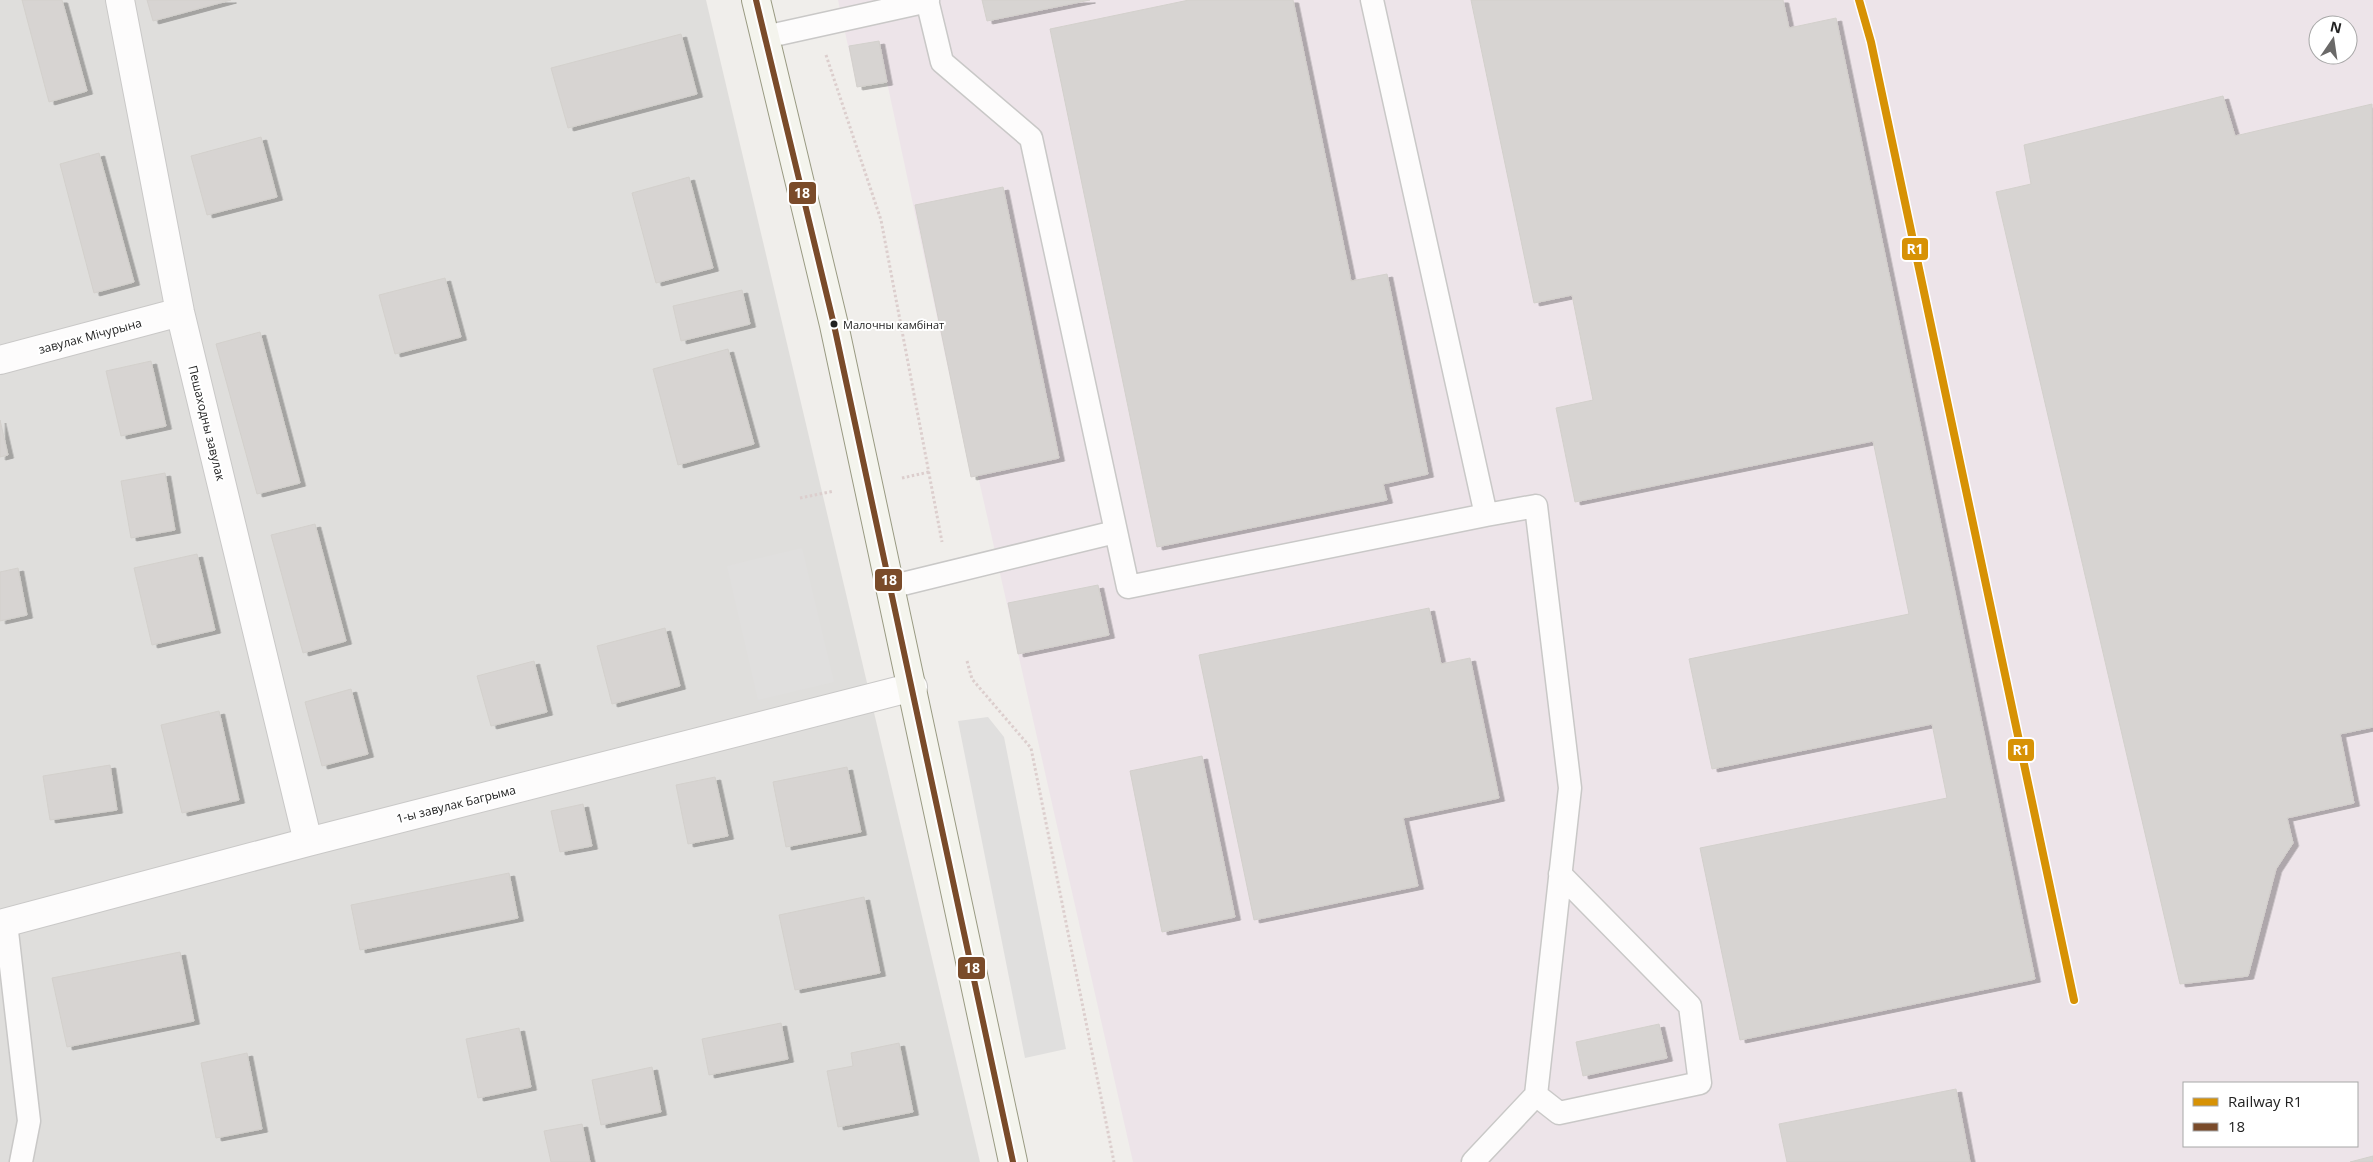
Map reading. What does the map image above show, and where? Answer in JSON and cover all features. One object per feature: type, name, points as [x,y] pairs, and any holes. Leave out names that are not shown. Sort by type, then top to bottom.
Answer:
[{"type":"main road","points":[[756,0],[834,325],[913,687],[1013,1162]]},
{"type":"street","name":"Пешаходны завулак","points":[[120,0],[180,312],[308,842]]},
{"type":"street","name":"завулак Мічурына","points":[[0,360],[180,312]]},
{"type":"street","name":"1-ы завулак Багрыма","points":[[3,923],[308,842],[913,687]]},
{"type":"lane","points":[[765,37],[927,0],[942,62],[1031,138],[1128,588],[1536,506],[1570,788],[1536,1095],[1473,1162]]},
{"type":"lane","points":[[1372,0],[1486,515]]},
{"type":"lane","points":[[890,587],[1115,532]]},
{"type":"lane","points":[[1536,1095],[1559,1113],[1700,1083],[1690,1006],[1560,874]]},
{"type":"lane","points":[[3,923],[29,1121],[20,1162]]},
{"type":"path","points":[[816,26],[880,220],[943,548]]},
{"type":"path","points":[[967,661],[972,679],[1031,748],[1114,1162]]},
{"type":"shaded area","points":[[0,0],[706,0],[980,1162],[0,1162]]},
{"type":"shaded area","points":[[838,0],[2373,0],[2373,1162],[1133,1162],[978,476],[971,477],[887,82],[857,87]]},
{"type":"shaded area","points":[[802,548],[834,682],[758,700],[727,566]]},
{"type":"shaded area","points":[[988,717],[1004,737],[1066,1049],[1025,1058],[958,721]]},
{"type":"building","points":[[22,0],[62,0],[87,91],[49,102]]},
{"type":"building","points":[[147,0],[231,0],[153,21]]},
{"type":"building","points":[[982,0],[1090,0],[987,21]]},
{"type":"building","points":[[1189,0],[1293,0],[1351,281],[1387,274],[1428,474],[1383,484],[1387,500],[1157,547],[1050,29]]},
{"type":"building","points":[[1471,0],[1783,0],[1789,28],[1836,18],[2035,979],[1740,1040],[1700,848],[1947,798],[1932,724],[1712,769],[1689,659],[1909,614],[1873,441],[1575,502],[1556,408],[1593,400],[1572,295],[1534,303]]},
{"type":"building","points":[[681,34],[697,94],[568,128],[551,68]]},
{"type":"building","points":[[879,41],[887,82],[857,87],[849,46]]},
{"type":"building","points":[[2223,96],[2235,136],[2372,104],[2373,727],[2340,734],[2354,803],[2287,818],[2293,843],[2276,869],[2248,976],[2180,984],[1996,192],[2031,184],[2024,145]]},
{"type":"building","points":[[261,137],[277,197],[207,215],[191,156]]},
{"type":"building","points":[[99,153],[134,282],[94,293],[60,164]]},
{"type":"building","points":[[689,177],[713,268],[656,283],[632,193]]},
{"type":"building","points":[[1003,187],[1059,458],[971,477],[915,205]]},
{"type":"building","points":[[445,278],[461,337],[395,354],[379,295]]},
{"type":"building","points":[[742,290],[750,324],[681,341],[673,306]]},
{"type":"building","points":[[260,332],[300,483],[257,494],[216,344]]},
{"type":"building","points":[[728,349],[754,444],[678,465],[653,369]]},
{"type":"building","points":[[151,361],[166,426],[121,436],[106,371]]},
{"type":"building","points":[[0,420],[8,455],[0,457]]},
{"type":"building","points":[[165,473],[175,530],[131,538],[121,481]]},
{"type":"building","points":[[315,524],[346,641],[303,653],[271,535]]},
{"type":"building","points":[[197,554],[215,630],[152,645],[134,568]]},
{"type":"building","points":[[18,568],[27,615],[0,621],[0,572]]},
{"type":"building","points":[[1098,585],[1109,635],[1018,654],[1008,603]]},
{"type":"building","points":[[1429,608],[1441,664],[1470,658],[1499,798],[1403,818],[1418,886],[1254,920],[1199,655]]},
{"type":"building","points":[[665,628],[680,686],[612,704],[597,646]]},
{"type":"building","points":[[534,661],[547,712],[491,726],[477,676]]},
{"type":"building","points":[[351,689],[368,754],[322,766],[305,702]]},
{"type":"building","points":[[219,711],[239,800],[182,813],[161,725]]},
{"type":"building","points":[[1202,756],[1235,917],[1162,932],[1130,771]]},
{"type":"building","points":[[110,765],[117,810],[50,820],[43,776]]},
{"type":"building","points":[[847,767],[861,832],[786,847],[773,782]]},
{"type":"building","points":[[715,777],[728,836],[688,844],[676,785]]},
{"type":"building","points":[[583,804],[592,846],[560,852],[551,811]]},
{"type":"building","points":[[509,873],[518,918],[360,950],[351,905]]},
{"type":"building","points":[[864,897],[880,973],[795,990],[779,915]]},
{"type":"building","points":[[180,952],[194,1021],[67,1047],[52,978]]},
{"type":"building","points":[[781,1023],[788,1059],[709,1075],[702,1039]]},
{"type":"building","points":[[1659,1024],[1667,1058],[1583,1076],[1576,1042]]},
{"type":"building","points":[[519,1028],[531,1087],[478,1098],[466,1039]]},
{"type":"building","points":[[899,1043],[913,1112],[838,1127],[827,1071],[853,1066],[851,1053]]},
{"type":"building","points":[[247,1053],[262,1129],[216,1138],[201,1063]]},
{"type":"building","points":[[652,1067],[661,1112],[601,1125],[592,1080]]},
{"type":"building","points":[[1956,1089],[1970,1162],[1787,1162],[1779,1124]]},
{"type":"building","points":[[582,1124],[590,1162],[551,1162],[544,1131]]},
{"type":"building","points":[[2373,1156],[2373,1162],[2350,1162]]},
{"type":"rail line","name":"R1","points":[[1859,0],[1871,42],[2074,1000]]},
{"type":"transit line","name":"18","points":[[756,0],[834,325],[1013,1162]]},
{"type":"place","name":"Малочны камбінат","points":[[834,324]]}]
